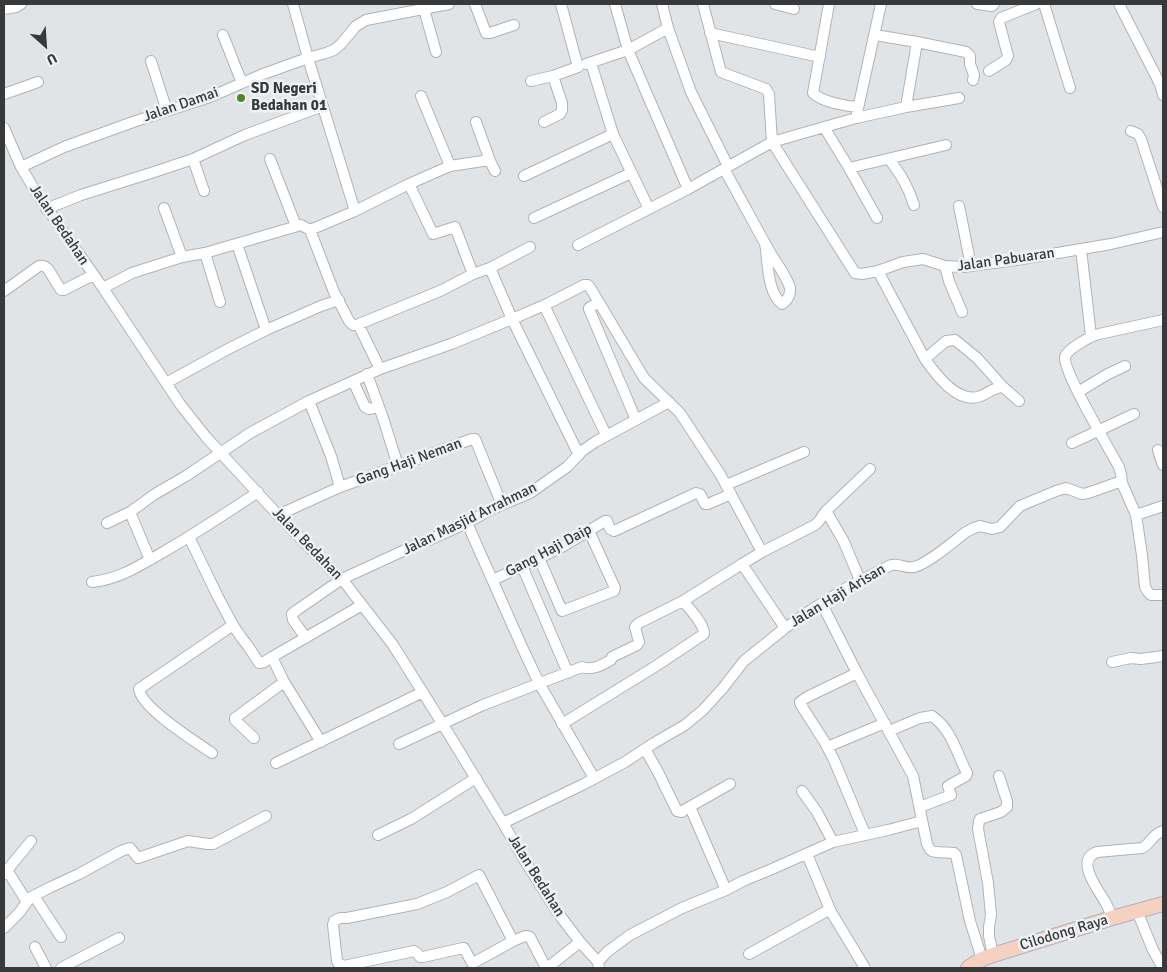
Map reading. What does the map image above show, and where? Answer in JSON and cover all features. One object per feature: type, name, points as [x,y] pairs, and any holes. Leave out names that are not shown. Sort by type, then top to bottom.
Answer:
[{"type":"street","points":[[4,9],[21,4]]},
{"type":"street","points":[[293,4],[355,211]]},
{"type":"street","name":"Jalan Damai","points":[[21,167],[64,147],[210,97],[242,83],[334,50],[356,26],[366,20],[448,4]]},
{"type":"street","points":[[475,4],[486,33],[490,34],[514,25]]},
{"type":"street","points":[[561,4],[578,67]]},
{"type":"street","points":[[614,4],[628,50],[688,189]]},
{"type":"street","points":[[662,4],[668,28],[691,92],[726,167],[790,288],[788,298],[782,304],[776,298],[771,286],[765,243]]},
{"type":"street","points":[[703,4],[720,72],[768,91],[772,142]]},
{"type":"street","points":[[776,4],[794,9]]},
{"type":"street","points":[[829,4],[813,93],[816,97],[827,101],[858,107]]},
{"type":"street","points":[[856,118],[881,4]]},
{"type":"street","points":[[977,4],[992,6],[994,4]]},
{"type":"street","points":[[990,71],[1006,60],[1008,56],[999,22],[1001,18],[1036,4]]},
{"type":"street","points":[[1044,4],[1070,88]]},
{"type":"street","points":[[1120,4],[1160,84],[1163,95]]},
{"type":"street","points":[[424,9],[436,52]]},
{"type":"street","points":[[531,81],[552,76],[628,50],[668,28]]},
{"type":"street","points":[[710,33],[820,56]]},
{"type":"street","points":[[223,35],[242,83]]},
{"type":"street","points":[[874,35],[966,52],[970,56],[970,64],[974,75],[973,80]]},
{"type":"street","points":[[906,107],[917,42]]},
{"type":"street","points":[[151,61],[167,111]]},
{"type":"street","points":[[591,63],[613,134],[649,209]]},
{"type":"street","points":[[544,122],[560,114],[562,110],[562,103],[552,76]]},
{"type":"street","points":[[4,94],[38,82]]},
{"type":"street","points":[[421,96],[450,166]]},
{"type":"street","points":[[578,245],[688,189],[772,142],[856,118],[959,98]]},
{"type":"street","points":[[46,209],[81,195],[151,174],[245,135],[322,106]]},
{"type":"street","points":[[310,230],[450,166],[483,161],[493,166],[476,122]]},
{"type":"street","points":[[824,127],[877,218]]},
{"type":"street","name":"Jalan Bedahan","points":[[4,128],[21,167],[46,209],[103,288],[166,383],[196,424],[278,515],[342,579],[393,645],[558,913],[598,965]]},
{"type":"street","points":[[1131,131],[1138,134],[1141,139],[1163,207]]},
{"type":"street","points":[[524,176],[613,134]]},
{"type":"street","name":"Jalan Pabuaran","points":[[772,142],[855,273],[862,274],[878,271],[903,262],[923,258],[952,268],[971,266],[1111,244],[1163,232]]},
{"type":"street","points":[[849,168],[946,144]]},
{"type":"street","points":[[193,158],[204,191]]},
{"type":"street","points":[[270,159],[296,226]]},
{"type":"street","points":[[889,159],[909,189],[914,205]]},
{"type":"street","points":[[534,218],[631,173]]},
{"type":"street","points":[[409,184],[433,234],[453,226],[455,227],[473,274]]},
{"type":"street","points":[[959,206],[971,266]]},
{"type":"street","points":[[164,208],[182,257]]},
{"type":"street","points":[[103,288],[132,273],[182,257],[205,253],[300,225],[310,230],[334,292],[349,321],[353,325],[359,325],[440,291],[530,248]]},
{"type":"street","points":[[237,244],[266,330]]},
{"type":"street","points":[[1082,249],[1091,336]]},
{"type":"street","points":[[205,253],[220,302]]},
{"type":"street","points":[[4,291],[42,266],[48,269],[61,290],[93,275]]},
{"type":"street","points":[[945,266],[962,312]]},
{"type":"street","points":[[490,268],[512,319],[578,455]]},
{"type":"street","points":[[878,271],[925,359],[945,383],[962,396],[968,398],[979,397],[999,386],[1003,386]]},
{"type":"street","points":[[107,523],[130,512],[250,433],[309,401],[380,368],[451,344],[588,285],[644,378],[680,413],[729,489],[762,552]]},
{"type":"street","points":[[166,383],[266,330],[320,306],[339,300]]},
{"type":"street","points":[[599,302],[589,309],[636,420]]},
{"type":"street","points":[[544,305],[606,435]]},
{"type":"street","points":[[1163,320],[1091,336],[1067,352],[1065,358],[1066,365],[1078,392],[1119,467],[1122,482],[1136,515],[1145,587],[1151,595],[1163,595]]},
{"type":"street","points":[[359,325],[380,368]]},
{"type":"street","points":[[925,359],[946,340],[955,340],[977,358],[1019,401]]},
{"type":"street","points":[[1078,392],[1125,366]]},
{"type":"street","points":[[367,374],[380,407],[398,466]]},
{"type":"street","points":[[353,381],[365,407],[369,410],[380,407]]},
{"type":"street","points":[[309,401],[331,456],[340,487]]},
{"type":"street","name":"Jalan Masjid Arrahman","points":[[306,638],[293,620],[292,614],[342,579],[530,493],[567,467],[578,455],[595,442],[668,402]]},
{"type":"street","points":[[1072,443],[1134,414]]},
{"type":"street","name":"Gang Haji Neman","points":[[278,515],[340,487],[474,438],[502,505]]},
{"type":"street","points":[[1158,450],[1163,465]]},
{"type":"street","points":[[729,489],[804,452]]},
{"type":"street","points":[[399,744],[483,705],[539,683],[582,667],[587,669],[599,666],[611,660],[612,657],[637,645],[639,642],[635,626],[683,600],[762,552],[814,525],[870,469]]},
{"type":"street","name":"Jalan Haji Arisan","points":[[503,823],[625,762],[685,725],[703,710],[744,661],[785,628],[860,580],[895,564],[908,568],[920,566],[966,532],[980,526],[992,529],[1000,527],[1004,525],[1020,506],[1056,491],[1066,488],[1082,494],[1122,482]]},
{"type":"street","name":"Gang Haji Daip","points":[[493,580],[539,558],[605,521],[610,529],[614,531],[696,493],[700,494],[704,504],[708,504],[729,489]]},
{"type":"street","points":[[92,582],[105,581],[123,575],[207,527],[258,492]]},
{"type":"street","points":[[1136,515],[1163,506]]},
{"type":"street","points":[[826,511],[843,540],[860,580]]},
{"type":"street","points":[[130,512],[150,560]]},
{"type":"street","points":[[467,523],[539,683],[594,778]]},
{"type":"street","points":[[539,558],[562,611],[614,591],[615,588],[589,531]]},
{"type":"street","points":[[189,537],[233,625],[259,663],[264,662],[362,605]]},
{"type":"street","points":[[742,564],[785,628]]},
{"type":"street","points":[[522,566],[568,673]]},
{"type":"street","points":[[562,724],[704,634],[701,625],[683,600]]},
{"type":"street","points":[[822,604],[913,776],[927,844],[932,851],[954,852],[956,855],[970,920],[991,956]]},
{"type":"street","points":[[212,753],[173,726],[150,706],[142,698],[139,689],[233,625]]},
{"type":"street","points":[[1112,662],[1131,658],[1141,659],[1163,656]]},
{"type":"street","points":[[272,657],[284,682],[321,742]]},
{"type":"street","points":[[857,673],[800,702],[800,706],[834,760],[865,834]]},
{"type":"street","points":[[254,738],[238,724],[235,718],[284,682]]},
{"type":"street","points":[[276,763],[423,692]]},
{"type":"street","points":[[827,747],[887,727],[932,716],[941,722],[950,734],[967,773],[966,776],[948,786],[951,794],[920,807]]},
{"type":"street","points":[[645,749],[677,811],[682,812],[730,784]]},
{"type":"street","points":[[991,956],[989,928],[992,915],[978,829],[980,819],[1001,812],[1007,807],[999,776]]},
{"type":"street","points":[[378,836],[412,819],[476,778]]},
{"type":"street","points":[[802,791],[817,812],[833,842]]},
{"type":"street","points":[[690,807],[726,890]]},
{"type":"street","points":[[4,928],[19,914],[30,899],[127,848],[133,850],[138,858],[188,841],[213,844],[266,816]]},
{"type":"street","points":[[598,965],[607,952],[630,935],[682,908],[833,842],[922,821]]},
{"type":"street","points":[[1112,918],[1092,881],[1088,871],[1088,858],[1097,852],[1142,848],[1154,835],[1163,831]]},
{"type":"street","points":[[31,840],[6,872],[30,899],[41,908],[61,937]]},
{"type":"street","points":[[807,854],[831,912],[864,968]]},
{"type":"street","points":[[512,941],[479,875],[447,892],[417,904],[340,918],[334,921],[333,925],[337,961],[344,966],[414,951],[420,957],[423,957],[462,948],[464,948],[472,963],[474,963],[512,941],[525,936],[530,937],[547,968],[580,942]]},
{"type":"street","name":"Cilodong Raya","points":[[968,968],[991,956],[1163,904]]},
{"type":"street","points":[[748,954],[824,912],[829,910],[831,912]]},
{"type":"street","points":[[1137,911],[1153,950],[1163,968]]},
{"type":"street","points":[[61,968],[119,938]]},
{"type":"street","points":[[35,947],[46,968]]},
{"type":"place","name":"SD Negeri Bedahan 01","points":[[241,98]]}]
